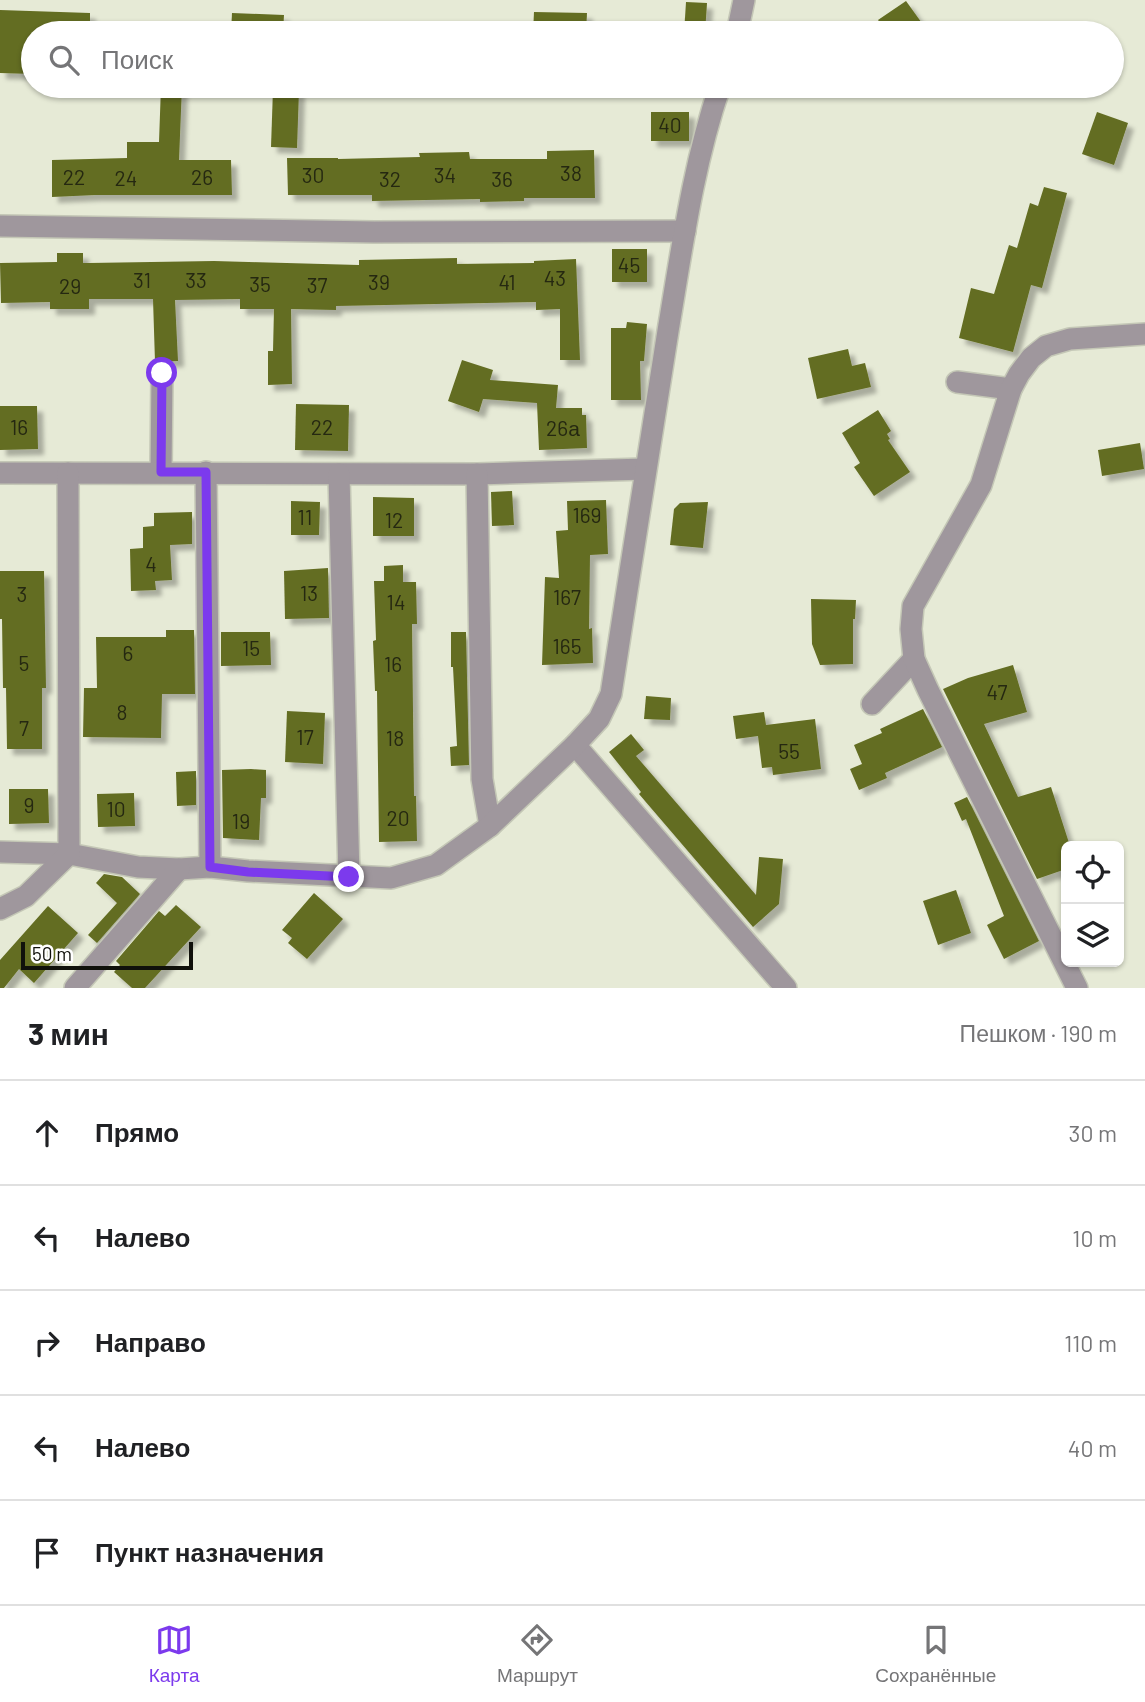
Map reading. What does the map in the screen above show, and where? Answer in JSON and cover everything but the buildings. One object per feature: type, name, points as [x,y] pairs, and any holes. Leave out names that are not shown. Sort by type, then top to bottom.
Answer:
[{"type":"street","points":[[740,21],[744,0]]},
{"type":"street","points":[[0,852],[69,854],[138,867],[210,867],[248,872],[391,878],[436,865],[490,826],[575,745],[599,719],[611,694],[685,231],[705,131],[716,98]]},
{"type":"street","points":[[0,226],[374,232],[685,231]]},
{"type":"street","points":[[1077,988],[914,659],[911,629],[913,606],[981,485],[1010,390],[1031,358],[1046,346],[1070,339],[1145,334]]},
{"type":"street","points":[[161,472],[162,373]]},
{"type":"street","points":[[957,382],[1010,390]]},
{"type":"street","points":[[0,473],[477,474],[645,469]]},
{"type":"street","points":[[206,472],[210,867]]},
{"type":"street","points":[[0,909],[26,896],[69,854],[68,473]]},
{"type":"street","points":[[339,474],[349,877]]},
{"type":"street","points":[[477,474],[482,779],[490,826]]},
{"type":"street","points":[[872,704],[914,659]]},
{"type":"street","points":[[575,745],[786,988]]},
{"type":"street","points":[[75,988],[179,869]]},
{"type":"route","points":[[162,373],[161,472],[206,472],[210,867],[248,872],[349,877]]}]
